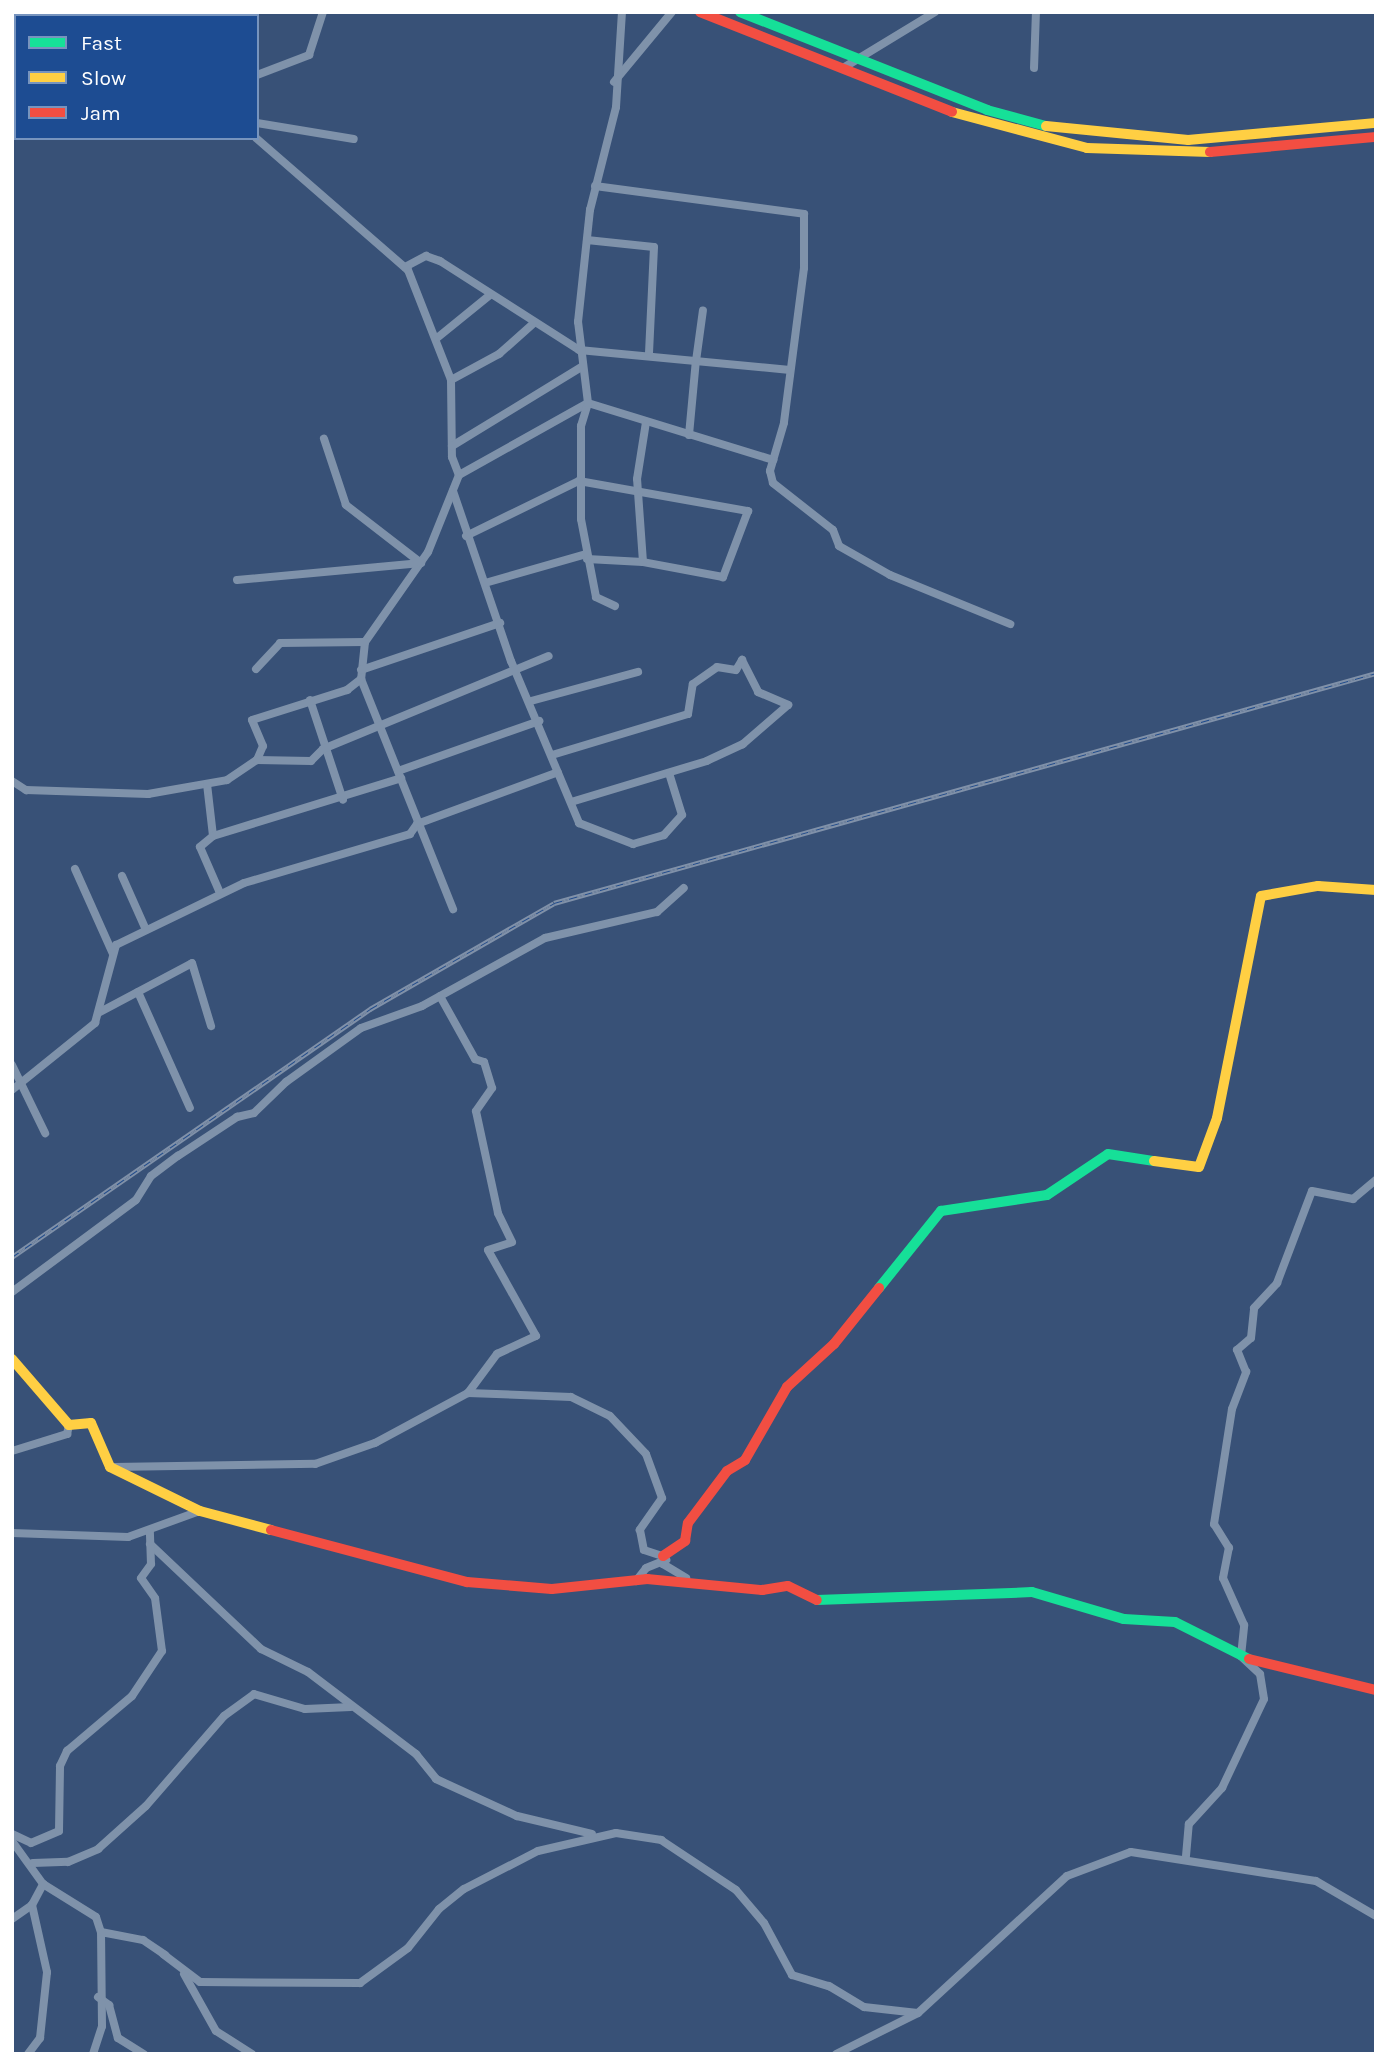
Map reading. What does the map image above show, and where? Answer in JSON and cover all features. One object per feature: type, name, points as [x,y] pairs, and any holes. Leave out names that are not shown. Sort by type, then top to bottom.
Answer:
[{"type":"main road","points":[[700,12],[970,119],[1114,152],[1227,153],[1376,137]]},
{"type":"main road","points":[[740,12],[1020,121],[1099,137],[1188,140],[1376,122]]},
{"type":"main road","points":[[663,1560],[685,1541],[688,1523],[727,1471],[745,1460],[787,1387],[834,1344],[941,1211],[1047,1195],[1108,1154],[1199,1167],[1217,1118],[1261,896],[1318,886],[1376,890]]},
{"type":"main road","points":[[12,1359],[69,1425],[90,1423],[110,1467],[200,1511],[467,1583],[552,1589],[636,1581],[692,1582],[762,1591],[788,1586],[822,1604],[1032,1592],[1124,1619],[1175,1622],[1241,1656],[1376,1690]]},
{"type":"street","points":[[259,74],[309,55],[323,12]]},
{"type":"street","points":[[615,606],[596,597],[587,557],[579,481],[588,403],[579,350],[587,240],[595,186],[616,107],[614,82],[622,12]]},
{"type":"street","points":[[614,82],[672,12]]},
{"type":"street","points":[[843,68],[855,56],[935,12]]},
{"type":"street","points":[[1034,68],[1036,12]]},
{"type":"street","points":[[259,123],[354,139]]},
{"type":"street","points":[[259,140],[299,170],[333,212],[405,267],[437,338],[451,380],[452,446],[460,475]]},
{"type":"street","points":[[595,186],[804,214],[790,370],[773,460],[773,483],[833,530],[839,547],[890,575],[1010,624]]},
{"type":"street","points":[[587,240],[654,247],[649,353]]},
{"type":"street","points":[[405,267],[426,256],[579,350],[649,353],[790,370]]},
{"type":"street","points":[[437,338],[490,295]]},
{"type":"street","points":[[690,435],[703,310]]},
{"type":"street","points":[[451,380],[499,354],[534,323]]},
{"type":"street","points":[[452,446],[583,366]]},
{"type":"street","points":[[453,909],[417,824],[361,675],[365,642],[421,563],[460,475],[588,403],[773,460]]},
{"type":"street","points":[[643,562],[638,490],[646,422]]},
{"type":"street","points":[[324,439],[346,505],[421,563]]},
{"type":"street","points":[[466,536],[579,481],[748,511],[723,577],[643,562],[587,557],[485,583]]},
{"type":"street","points":[[453,491],[466,536],[500,623],[515,671],[531,701],[570,802],[585,828],[644,843],[664,835],[682,815],[669,773]]},
{"type":"street","points":[[237,580],[421,563]]},
{"type":"street","points":[[12,781],[26,790],[148,794],[207,784],[250,771],[263,746],[252,720],[310,700],[361,675],[500,623]]},
{"type":"street","points":[[256,669],[279,643],[365,642]]},
{"type":"street","points":[[257,760],[311,761],[323,749],[549,656]]},
{"type":"street","points":[[552,755],[688,714],[693,684],[716,667],[736,670],[742,660],[758,692],[786,700],[787,708],[743,744],[669,773],[570,802]]},
{"type":"street","points":[[531,701],[638,672]]},
{"type":"street","points":[[310,700],[323,749],[343,800]]},
{"type":"street","points":[[220,893],[200,847],[213,836],[343,800],[399,775],[539,721]]},
{"type":"street","points":[[12,1090],[85,1035],[100,1012],[116,945],[220,893],[397,839],[417,824],[558,772]]},
{"type":"street","points":[[207,784],[213,836]]},
{"type":"street","points":[[75,869],[113,954]]},
{"type":"street","points":[[122,876],[146,930]]},
{"type":"street","points":[[12,1292],[136,1200],[169,1163],[237,1117],[254,1113],[342,1041],[440,996],[545,938],[657,912],[684,888]]},
{"type":"street","points":[[100,1012],[192,963],[211,1026]]},
{"type":"street","points":[[138,992],[190,1108]]},
{"type":"street","points":[[110,1467],[315,1464],[375,1443],[468,1393],[497,1354],[536,1336],[488,1250],[512,1242],[498,1213],[476,1111],[492,1088],[484,1062],[475,1059],[440,996]]},
{"type":"street","points":[[12,1065],[45,1133]]},
{"type":"street","points":[[1186,1857],[1189,1825],[1222,1788],[1264,1699],[1260,1674],[1241,1656],[1244,1625],[1223,1578],[1229,1548],[1214,1524],[1232,1409],[1246,1372],[1237,1350],[1251,1338],[1254,1308],[1277,1283],[1312,1191],[1353,1199],[1376,1180]]},
{"type":"street","points":[[468,1393],[571,1397],[610,1416],[650,1463],[662,1498],[640,1530],[644,1550],[663,1560],[692,1582]]},
{"type":"street","points":[[12,1451],[67,1434],[69,1425]]},
{"type":"street","points":[[12,1533],[103,1539],[150,1531],[200,1511]]},
{"type":"street","points":[[12,1834],[31,1843],[59,1831],[60,1766],[67,1751],[132,1696],[162,1651],[155,1598],[141,1578],[151,1564],[150,1531]]},
{"type":"street","points":[[150,1544],[261,1649],[300,1666],[416,1754],[436,1779],[475,1800],[517,1816],[599,1834],[661,1840],[736,1890],[764,1923],[792,1975],[829,1986],[864,2007],[918,2013]]},
{"type":"street","points":[[636,1581],[646,1568],[663,1560]]},
{"type":"street","points":[[33,1863],[68,1862],[98,1849],[146,1806],[224,1716],[254,1693],[314,1710],[351,1707]]},
{"type":"street","points":[[101,1932],[143,1940],[200,1982],[360,1983],[408,1948],[464,1889],[538,1851],[599,1834]]},
{"type":"street","points":[[12,1841],[33,1863],[43,1884],[96,1917],[101,1932],[98,1997],[103,2026],[93,2054]]},
{"type":"street","points":[[836,2054],[918,2013],[1068,1877],[1131,1852],[1186,1857],[1316,1881],[1376,1916]]},
{"type":"street","points":[[12,1919],[32,1905],[43,1884]]},
{"type":"street","points":[[29,2054],[40,2038],[47,1972],[32,1905]]},
{"type":"street","points":[[163,1954],[189,1978],[216,2031],[249,2053]]},
{"type":"street","points":[[98,1997],[109,2005],[118,2038],[144,2054]]},
{"type":"railway","points":[[12,1257],[370,1009],[554,903],[1376,673]]},
{"type":"traffic: fast","points":[[740,12],[987,110],[1046,126]]},
{"type":"traffic: fast","points":[[879,1288],[941,1211],[1047,1195],[1108,1154],[1154,1161]]},
{"type":"traffic: fast","points":[[817,1600],[1032,1592],[1124,1619],[1175,1622],[1249,1659]]},
{"type":"traffic: slow","points":[[952,112],[1087,148],[1210,152]]},
{"type":"traffic: slow","points":[[1046,126],[1188,140],[1376,123]]},
{"type":"traffic: slow","points":[[1154,1161],[1199,1167],[1217,1118],[1261,896],[1318,886],[1376,890]]},
{"type":"traffic: slow","points":[[12,1359],[69,1425],[91,1423],[110,1467],[200,1511],[271,1530]]},
{"type":"traffic: jam","points":[[700,12],[952,112]]},
{"type":"traffic: jam","points":[[1210,152],[1376,137]]},
{"type":"traffic: jam","points":[[663,1556],[685,1541],[688,1523],[727,1471],[745,1460],[787,1387],[834,1344],[879,1288]]},
{"type":"traffic: jam","points":[[271,1530],[467,1582],[552,1589],[647,1579],[762,1590],[788,1586],[817,1600]]},
{"type":"traffic: jam","points":[[1249,1659],[1376,1690]]}]
